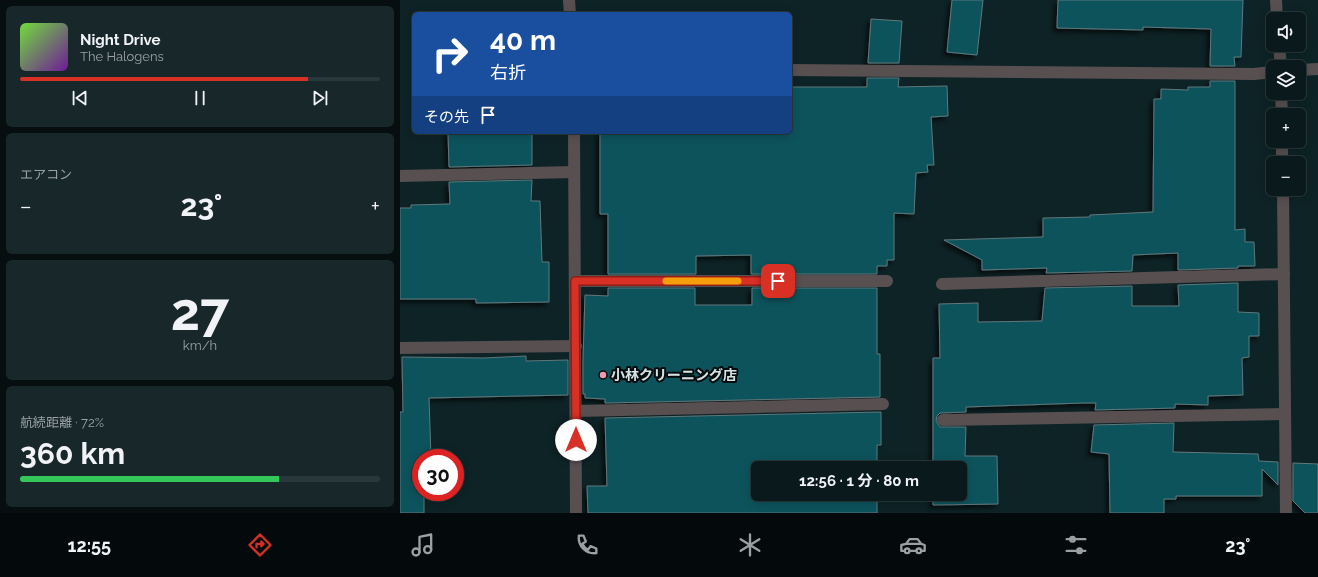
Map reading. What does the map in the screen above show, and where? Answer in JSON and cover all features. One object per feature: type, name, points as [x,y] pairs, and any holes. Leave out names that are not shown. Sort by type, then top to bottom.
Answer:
[{"type":"street","points":[[569,0],[570,12]]},
{"type":"street","points":[[1276,0],[1277,12]]},
{"type":"street","points":[[1306,70],[1318,69]]},
{"type":"street","points":[[792,70],[1254,74],[1266,73]]},
{"type":"street","points":[[574,134],[576,513]]},
{"type":"street","points":[[400,176],[574,172]]},
{"type":"street","points":[[1283,196],[1286,513]]},
{"type":"street","points":[[942,284],[1284,274]]},
{"type":"street","points":[[575,281],[887,281]]},
{"type":"street","points":[[400,348],[576,346]]},
{"type":"street","points":[[576,411],[883,404]]},
{"type":"street","points":[[943,420],[1285,414]]},
{"type":"building","points":[[952,0],[983,0],[977,55],[947,52]]},
{"type":"building","points":[[1058,0],[1243,0],[1241,57],[1234,57],[1235,66],[1210,66],[1211,29],[1143,27],[1143,30],[1057,28]]},
{"type":"building","points":[[871,19],[902,21],[899,63],[868,63]]},
{"type":"building","points":[[867,78],[899,78],[898,87],[947,86],[948,116],[931,117],[934,165],[927,165],[928,172],[916,173],[914,214],[894,213],[894,260],[887,260],[887,266],[877,266],[877,274],[751,274],[751,255],[696,256],[696,274],[608,274],[608,214],[600,214],[600,134],[792,134],[792,87],[867,87]]},
{"type":"building","points":[[1210,81],[1235,81],[1235,230],[1245,229],[1245,242],[1254,242],[1255,266],[1178,270],[1178,253],[1133,255],[1132,271],[1046,273],[1047,268],[982,270],[982,260],[944,240],[1043,237],[1043,218],[1090,217],[1090,215],[1153,212],[1154,99],[1161,99],[1161,89],[1188,90],[1188,87],[1210,87]]},
{"type":"building","points":[[448,134],[532,134],[532,165],[449,167]]},
{"type":"building","points":[[532,180],[531,201],[540,201],[542,262],[549,262],[549,302],[476,303],[476,299],[400,299],[400,208],[411,208],[411,205],[450,204],[449,182]]},
{"type":"building","points":[[1238,283],[1238,312],[1259,313],[1259,336],[1249,336],[1249,357],[1242,358],[1243,395],[1208,396],[1208,405],[1175,404],[1175,408],[1095,410],[1096,403],[1083,403],[966,407],[966,412],[940,413],[937,416],[936,421],[940,427],[966,427],[965,456],[997,456],[998,504],[933,505],[933,501],[967,501],[967,461],[933,461],[933,358],[940,358],[939,304],[978,303],[978,322],[1042,321],[1045,288],[1132,286],[1132,306],[1179,306],[1178,285]]},
{"type":"building","points":[[608,288],[695,288],[695,305],[752,305],[752,288],[877,288],[877,354],[880,354],[880,397],[605,403],[605,399],[585,398],[585,394],[583,394],[583,360],[585,295],[608,296]]},
{"type":"building","points":[[526,356],[526,361],[568,360],[568,395],[429,398],[431,449],[412,449],[412,501],[424,501],[424,513],[400,513],[400,412],[403,412],[402,357],[484,358]]},
{"type":"building","points":[[881,412],[881,445],[877,445],[877,461],[751,461],[751,501],[877,501],[877,513],[588,513],[587,486],[607,486],[605,418]]},
{"type":"building","points":[[1174,423],[1173,452],[1258,454],[1259,461],[1278,462],[1278,485],[1262,469],[1262,496],[1176,496],[1176,499],[1164,499],[1164,513],[1110,513],[1109,454],[1091,452],[1094,425]]},
{"type":"building","points":[[1293,463],[1318,464],[1318,513],[1305,513],[1293,501]]},
{"type":"slow traffic","points":[[666,281],[738,281]]},
{"type":"place","name":"小林クリーニング店","points":[[603,375]]},
{"type":"route","points":[[576,440],[575,281],[778,281]]}]
